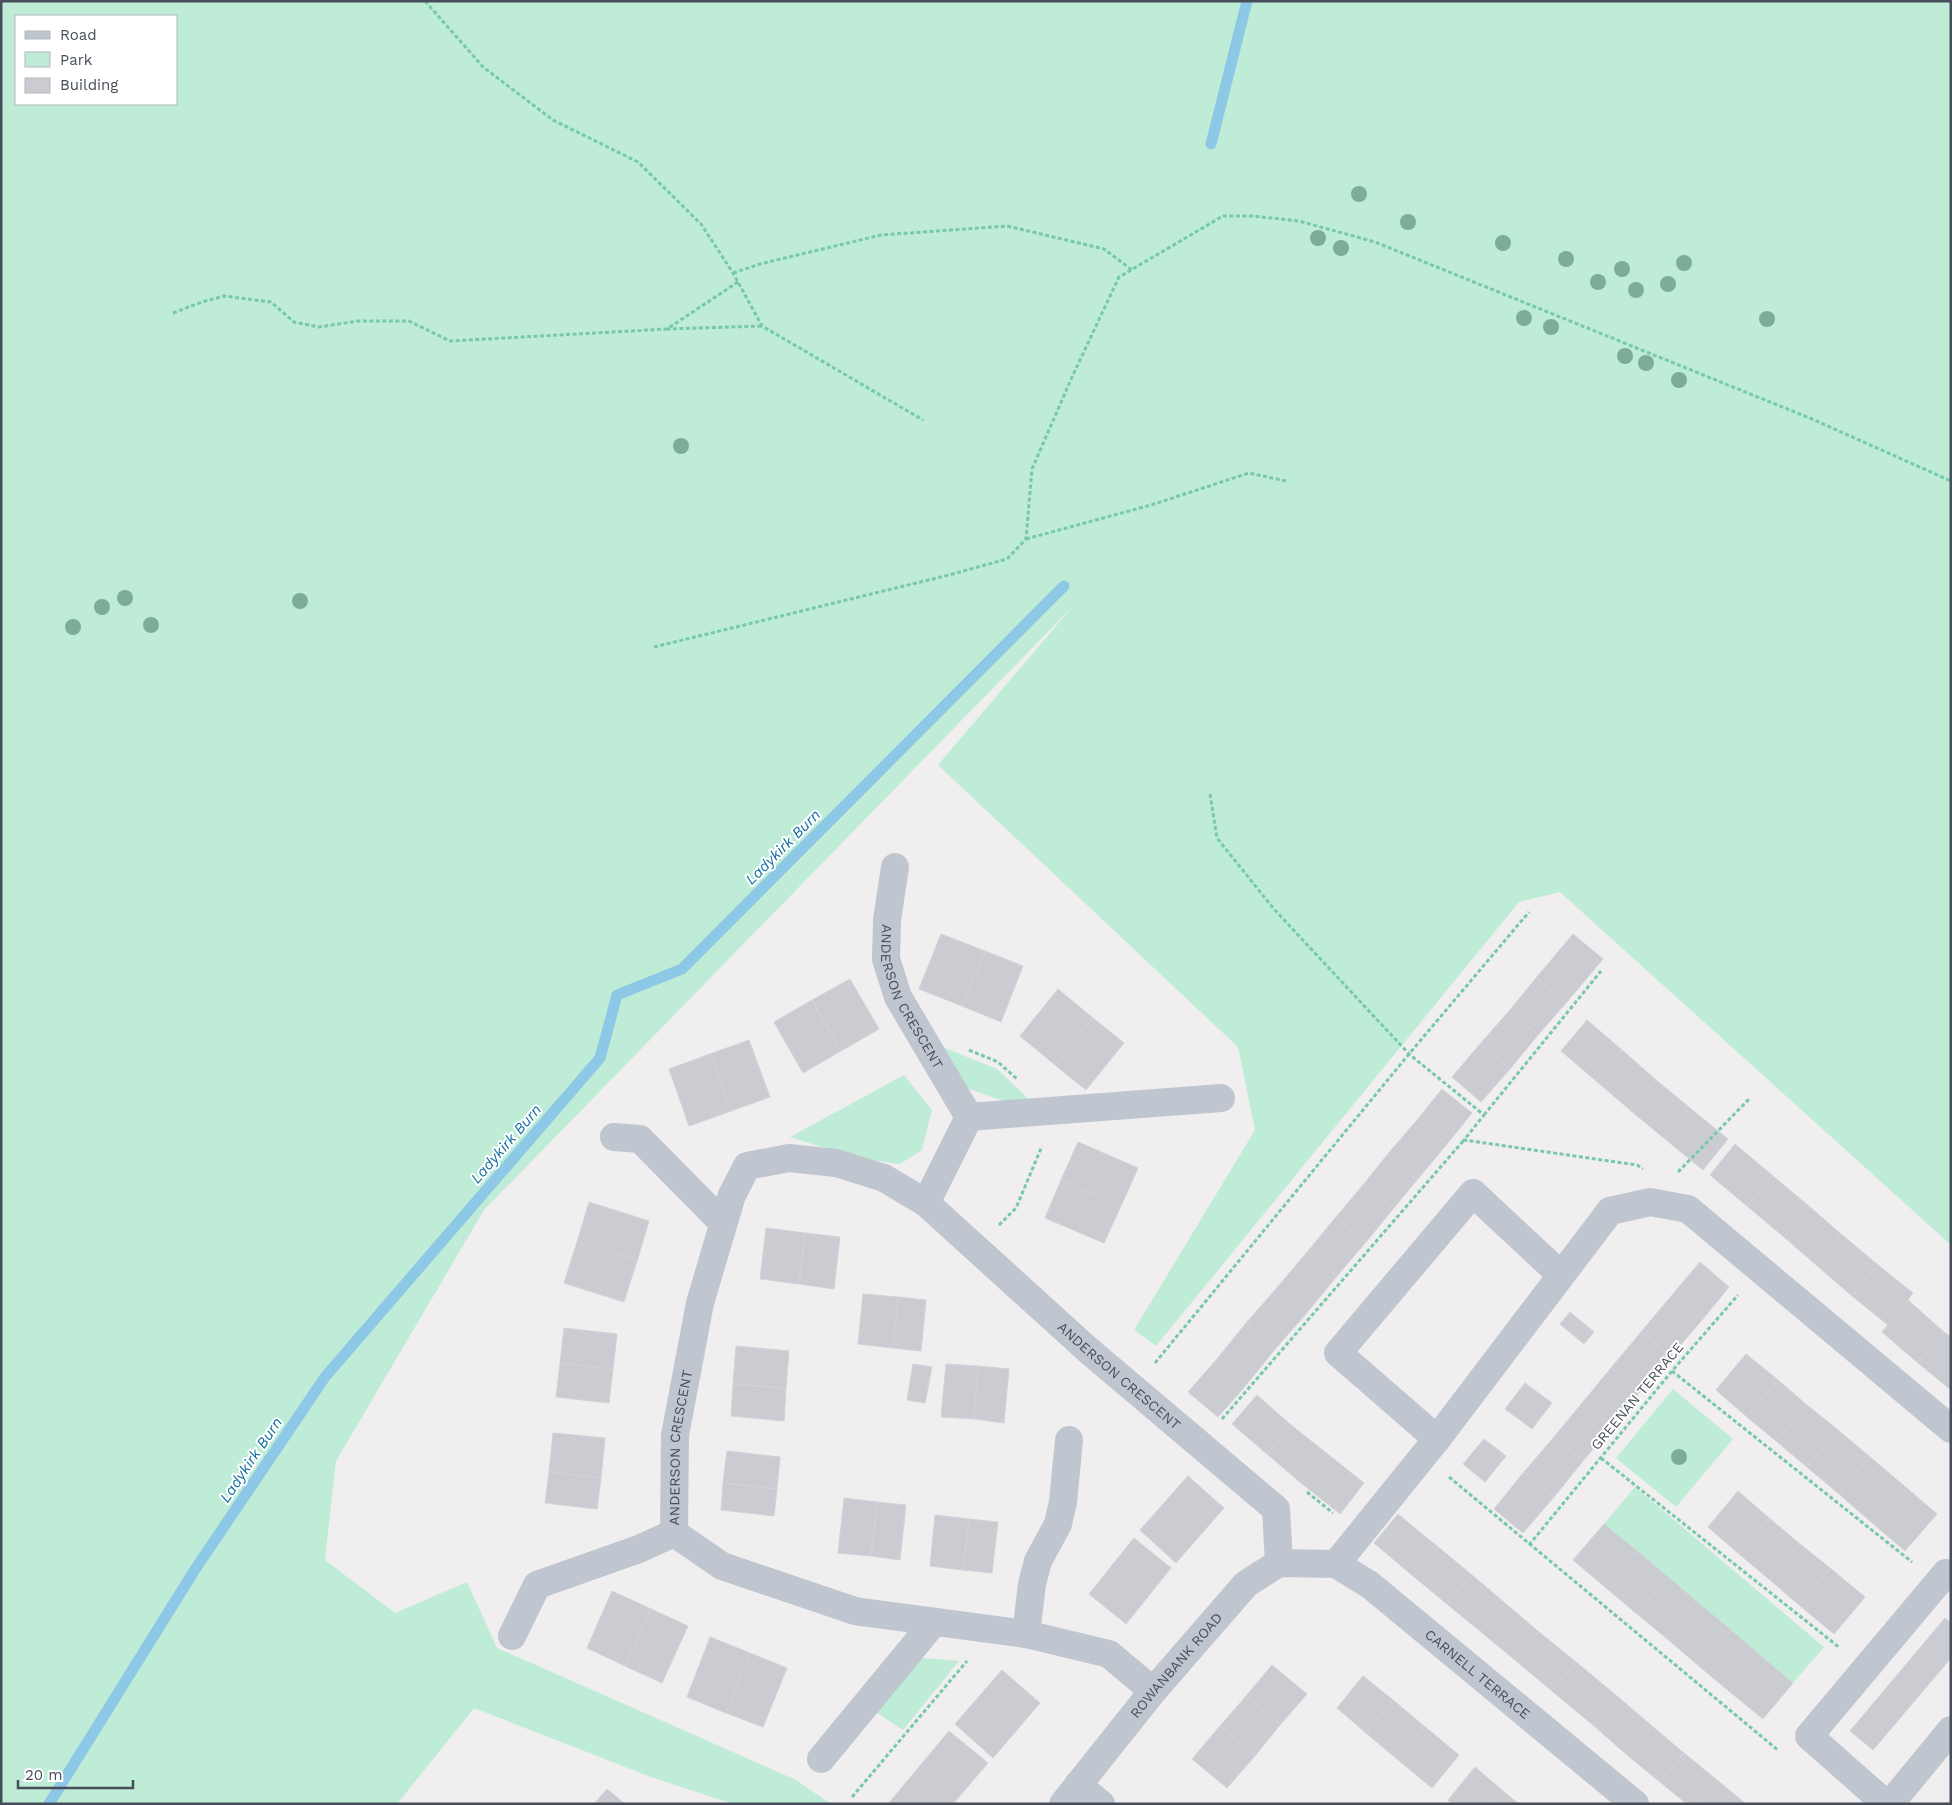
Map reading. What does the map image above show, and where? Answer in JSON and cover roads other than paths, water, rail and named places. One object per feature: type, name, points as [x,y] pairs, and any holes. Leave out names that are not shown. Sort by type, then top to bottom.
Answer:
[{"type":"street","name":"ANDERSON CRESCENT","points":[[895,867],[887,920],[886,959],[898,997],[969,1117]]},
{"type":"street","points":[[926,1203],[969,1117],[1221,1098]]},
{"type":"street","points":[[614,1137],[640,1139],[723,1223]]},
{"type":"street","name":"ANDERSON CRESCENT","points":[[1153,1691],[1110,1654],[1026,1634],[855,1611],[722,1566],[674,1534],[675,1435],[700,1303],[732,1195],[747,1166],[790,1158],[836,1163],[884,1178],[926,1203],[1088,1350],[1276,1509],[1279,1563]]},
{"type":"street","points":[[1437,1438],[1338,1353],[1473,1192],[1561,1275]]},
{"type":"street","points":[[1279,1563],[1324,1564],[1437,1438],[1610,1211],[1650,1202],[1688,1209],[1951,1428]]},
{"type":"street","points":[[1026,1634],[1032,1584],[1038,1561],[1058,1524],[1070,1440]]},
{"type":"street","points":[[512,1636],[537,1585],[639,1549],[674,1534]]},
{"type":"street","name":"ROWANBANK ROAD","points":[[1070,1794],[1153,1691],[1246,1584],[1279,1563]]},
{"type":"street","name":"CARNELL TERRACE","points":[[1324,1564],[1370,1585],[1636,1804]]},
{"type":"street","points":[[1886,1804],[1809,1736],[1946,1575]]},
{"type":"street","points":[[821,1759],[934,1622]]},
{"type":"street","points":[[1890,1804],[1951,1730]]},
{"type":"street","points":[[1070,1794],[1101,1804]]},
{"type":"waterway","points":[[1211,144],[1247,1]]},
{"type":"waterway","name":"Ladykirk Burn","points":[[49,1804],[194,1571],[325,1377],[600,1058],[617,995],[682,969],[1064,586]]}]
